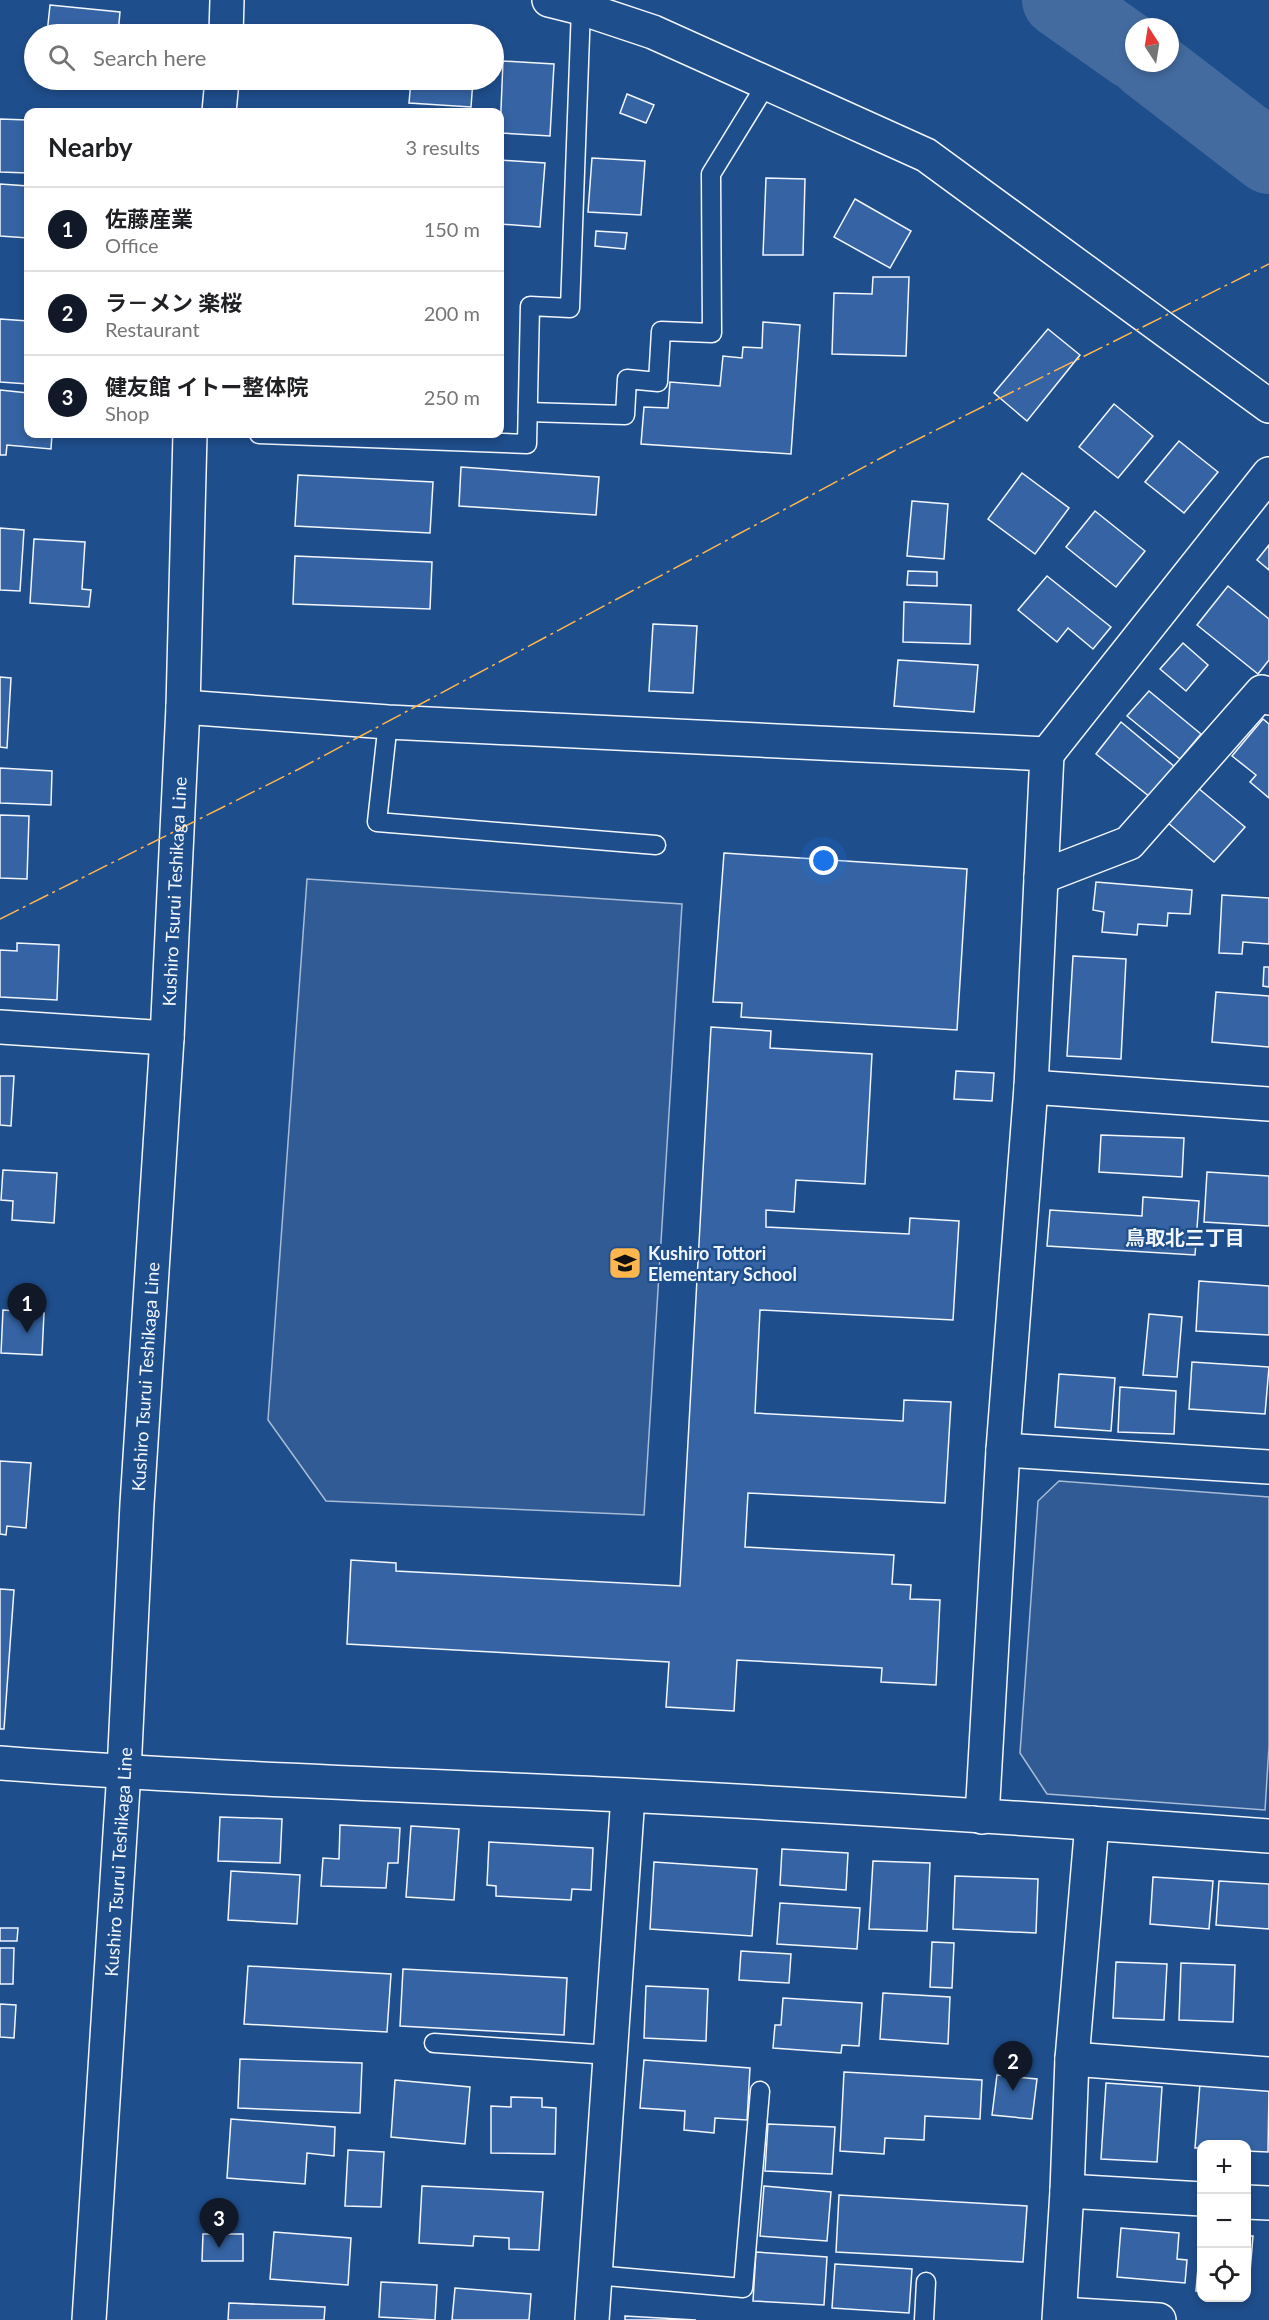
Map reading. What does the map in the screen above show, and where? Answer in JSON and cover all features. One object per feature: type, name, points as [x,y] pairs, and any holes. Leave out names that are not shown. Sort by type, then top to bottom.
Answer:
[{"type":"street","points":[[226,24],[227,0]]},
{"type":"street","points":[[549,0],[653,32],[926,155],[1269,406]]},
{"type":"street","points":[[219,108],[221,90]]},
{"type":"street","name":"Kushiro Tsurui Teshikaga Line","points":[[89,2320],[167,1038],[183,707],[190,438]]},
{"type":"street","points":[[982,1817],[1003,1450],[1031,1087],[1047,754],[1269,474]]},
{"type":"street","points":[[1041,877],[1129,843],[1262,692],[1269,698]]},
{"type":"street","points":[[183,707],[388,722],[1047,754]]},
{"type":"street","points":[[0,1027],[167,1038]]},
{"type":"street","points":[[1031,1087],[1269,1104]]},
{"type":"street","points":[[1003,1450],[1269,1467]]},
{"type":"street","points":[[0,1763],[124,1772],[628,1796],[1092,1823],[1269,1836]]},
{"type":"street","points":[[592,2320],[628,1796]]},
{"type":"street","points":[[1092,1823],[1072,2059],[1060,2317],[1159,2320]]},
{"type":"street","points":[[1072,2059],[1269,2074]]},
{"type":"street","points":[[1067,2191],[1197,2199]]},
{"type":"street","points":[[1251,2202],[1269,2203]]},
{"type":"lane","points":[[367,438],[527,444],[530,306],[570,308],[581,8]]},
{"type":"lane","points":[[528,412],[625,415],[627,379],[658,382],[661,331],[712,333],[711,174],[767,83]]},
{"type":"lane","points":[[388,722],[377,822],[656,845]]},
{"type":"lane","points":[[434,2043],[610,2055]]},
{"type":"lane","points":[[595,2275],[743,2288],[760,2091]]},
{"type":"lane","points":[[924,2320],[926,2282]]},
{"type":"shaded area","points":[[307,879],[682,904],[644,1515],[326,1501],[268,1420]]},
{"type":"shaded area","points":[[1059,1481],[1269,1497],[1269,1746],[1265,1810],[1047,1794],[1020,1753],[1038,1501]]},
{"type":"building","points":[[50,5],[120,12],[119,24],[48,24]]},
{"type":"building","points":[[504,61],[554,64],[550,136],[504,133],[504,108],[501,108],[502,90],[504,90]]},
{"type":"building","points":[[410,90],[472,90],[471,107],[409,103]]},
{"type":"building","points":[[627,94],[654,105],[646,123],[620,113]]},
{"type":"building","points":[[0,119],[24,120],[24,173],[0,172]]},
{"type":"building","points":[[592,158],[645,161],[641,215],[588,212]]},
{"type":"building","points":[[504,160],[545,163],[540,227],[504,224]]},
{"type":"building","points":[[766,178],[805,179],[803,255],[763,255]]},
{"type":"building","points":[[0,184],[24,186],[24,238],[0,236]]},
{"type":"building","points":[[855,199],[911,231],[890,268],[834,237]]},
{"type":"building","points":[[596,231],[627,233],[625,249],[595,246]]},
{"type":"building","points":[[873,277],[909,277],[906,356],[832,354],[834,293],[872,294]]},
{"type":"building","points":[[0,319],[24,321],[24,384],[0,382]]},
{"type":"building","points":[[763,322],[800,325],[791,454],[641,444],[644,407],[668,408],[670,382],[720,386],[723,356],[742,358],[743,347],[762,348]]},
{"type":"building","points":[[1048,329],[1080,355],[1027,421],[994,393]]},
{"type":"building","points":[[0,390],[24,393],[24,438],[52,438],[51,449],[7,445],[6,455],[0,455]]},
{"type":"building","points":[[1114,404],[1153,436],[1118,478],[1079,447]]},
{"type":"building","points":[[1179,441],[1218,472],[1184,513],[1145,482]]},
{"type":"building","points":[[461,467],[599,477],[596,515],[459,506]]},
{"type":"building","points":[[1022,473],[1069,508],[1035,554],[988,519]]},
{"type":"building","points":[[298,475],[433,482],[430,533],[295,526]]},
{"type":"building","points":[[912,501],[948,504],[944,559],[907,556]]},
{"type":"building","points":[[1095,511],[1145,551],[1116,587],[1066,547]]},
{"type":"building","points":[[0,528],[24,530],[20,591],[0,590]]},
{"type":"building","points":[[34,539],[85,542],[82,589],[91,590],[89,607],[30,603]]},
{"type":"building","points":[[1269,545],[1269,570],[1257,560]]},
{"type":"building","points":[[295,556],[432,562],[430,609],[293,604]]},
{"type":"building","points":[[908,571],[937,572],[937,586],[907,585]]},
{"type":"building","points":[[1047,576],[1111,627],[1093,649],[1068,628],[1057,642],[1018,610]]},
{"type":"building","points":[[1228,586],[1269,619],[1269,660],[1258,674],[1197,625]]},
{"type":"building","points":[[904,602],[971,605],[970,644],[903,642]]},
{"type":"building","points":[[653,624],[697,626],[693,693],[649,691]]},
{"type":"building","points":[[1183,643],[1208,665],[1186,691],[1160,669]]},
{"type":"building","points":[[898,660],[978,665],[974,712],[894,706]]},
{"type":"building","points":[[0,677],[11,678],[7,748],[0,747]]},
{"type":"building","points":[[1149,691],[1201,734],[1180,759],[1127,716]]},
{"type":"building","points":[[1263,719],[1269,724],[1269,798],[1250,782],[1256,775],[1232,756]]},
{"type":"building","points":[[1121,722],[1175,767],[1150,797],[1096,754]]},
{"type":"building","points":[[0,768],[52,771],[51,805],[0,803]]},
{"type":"building","points":[[1198,788],[1245,827],[1214,862],[1168,823]]},
{"type":"building","points":[[0,815],[29,816],[27,879],[0,878]]},
{"type":"building","points":[[724,853],[967,869],[957,1030],[741,1017],[742,1003],[713,1002]]},
{"type":"building","points":[[1096,882],[1192,890],[1190,914],[1168,913],[1167,926],[1138,924],[1137,935],[1102,932],[1104,912],[1093,910]]},
{"type":"building","points":[[1222,895],[1269,898],[1269,944],[1243,942],[1242,954],[1219,953]]},
{"type":"building","points":[[17,943],[59,945],[57,1000],[0,997],[0,950],[17,951]]},
{"type":"building","points":[[1073,956],[1126,959],[1121,1059],[1067,1056]]},
{"type":"building","points":[[1264,967],[1269,967],[1269,987],[1263,986]]},
{"type":"building","points":[[1216,992],[1269,996],[1269,1047],[1212,1042]]},
{"type":"building","points":[[711,1027],[771,1031],[770,1048],[872,1054],[865,1184],[796,1180],[794,1212],[766,1210],[766,1227],[909,1234],[910,1218],[959,1221],[953,1320],[760,1310],[755,1413],[903,1421],[904,1400],[951,1402],[945,1503],[748,1493],[745,1547],[894,1555],[892,1584],[911,1585],[910,1599],[940,1600],[936,1685],[881,1682],[882,1668],[737,1660],[734,1711],[666,1707],[669,1662],[347,1644],[351,1560],[396,1563],[396,1571],[680,1586]]},
{"type":"building","points":[[956,1071],[994,1073],[992,1101],[954,1099]]},
{"type":"building","points":[[0,1076],[14,1076],[11,1126],[0,1125]]},
{"type":"building","points":[[1101,1135],[1184,1138],[1182,1177],[1099,1172]]},
{"type":"building","points":[[3,1170],[57,1173],[54,1223],[12,1220],[13,1201],[1,1200]]},
{"type":"building","points":[[1207,1172],[1269,1176],[1269,1226],[1204,1222]]},
{"type":"building","points":[[1143,1197],[1199,1201],[1195,1255],[1047,1246],[1050,1210],[1142,1216]]},
{"type":"building","points":[[1199,1281],[1269,1286],[1269,1335],[1196,1331]]},
{"type":"building","points":[[3,1310],[44,1313],[42,1355],[1,1353]]},
{"type":"building","points":[[1149,1314],[1182,1317],[1177,1377],[1143,1375]]},
{"type":"building","points":[[1192,1362],[1269,1367],[1265,1414],[1189,1409]]},
{"type":"building","points":[[1059,1374],[1115,1378],[1111,1431],[1055,1427]]},
{"type":"building","points":[[1120,1387],[1176,1391],[1174,1434],[1118,1432]]},
{"type":"building","points":[[0,1461],[31,1463],[26,1528],[7,1526],[6,1535],[0,1534]]},
{"type":"building","points":[[0,1589],[14,1590],[4,1729],[0,1729]]},
{"type":"building","points":[[220,1817],[282,1819],[280,1863],[218,1861]]},
{"type":"building","points":[[340,1825],[400,1828],[398,1863],[388,1863],[386,1888],[321,1886],[323,1858],[339,1859]]},
{"type":"building","points":[[411,1826],[459,1829],[454,1900],[406,1897]]},
{"type":"building","points":[[489,1842],[593,1848],[591,1890],[572,1889],[571,1900],[496,1896],[496,1886],[487,1885]]},
{"type":"building","points":[[782,1849],[848,1853],[846,1890],[780,1885]]},
{"type":"building","points":[[873,1861],[930,1863],[927,1931],[869,1929]]},
{"type":"building","points":[[654,1862],[757,1869],[752,1936],[650,1929]]},
{"type":"building","points":[[231,1871],[300,1875],[297,1924],[228,1920]]},
{"type":"building","points":[[955,1876],[1038,1879],[1036,1933],[953,1929]]},
{"type":"building","points":[[1153,1877],[1213,1881],[1209,1929],[1150,1924]]},
{"type":"building","points":[[1219,1881],[1269,1884],[1269,1929],[1216,1925]]},
{"type":"building","points":[[780,1903],[860,1908],[857,1949],[777,1944]]},
{"type":"building","points":[[0,1928],[18,1928],[17,1941],[0,1941]]},
{"type":"building","points":[[932,1942],[954,1943],[952,1988],[930,1987]]},
{"type":"building","points":[[0,1948],[14,1948],[13,1984],[0,1984]]},
{"type":"building","points":[[741,1951],[791,1954],[789,1983],[739,1980]]},
{"type":"building","points":[[1116,1962],[1167,1964],[1164,2020],[1113,2018]]},
{"type":"building","points":[[1181,1963],[1235,1965],[1233,2022],[1179,2020]]},
{"type":"building","points":[[248,1966],[391,1974],[387,2032],[244,2024]]},
{"type":"building","points":[[403,1969],[567,1978],[564,2035],[400,2026]]},
{"type":"building","points":[[646,1986],[708,1989],[706,2041],[644,2038]]},
{"type":"building","points":[[883,1993],[950,1997],[948,2044],[880,2039]]},
{"type":"building","points":[[783,1998],[862,2003],[859,2046],[842,2045],[841,2053],[773,2048],[775,2025],[781,2025]]},
{"type":"building","points":[[0,2004],[16,2005],[14,2038],[0,2037]]},
{"type":"building","points":[[240,2059],[362,2063],[360,2113],[238,2108]]},
{"type":"building","points":[[644,2060],[750,2068],[747,2120],[715,2118],[714,2133],[684,2130],[685,2111],[640,2108]]},
{"type":"building","points":[[844,2072],[982,2080],[980,2119],[925,2116],[924,2140],[885,2138],[884,2154],[840,2151]]},
{"type":"building","points":[[997,2075],[1037,2079],[1032,2119],[992,2115]]},
{"type":"building","points":[[395,2080],[470,2087],[465,2144],[391,2137]]},
{"type":"building","points":[[1106,2083],[1162,2087],[1157,2162],[1101,2159]]},
{"type":"building","points":[[1200,2083],[1269,2088],[1268,2152],[1251,2151],[1251,2140],[1197,2140],[1197,2148],[1195,2148]]},
{"type":"building","points":[[511,2097],[542,2098],[542,2107],[556,2108],[555,2154],[491,2153],[491,2106],[511,2107]]},
{"type":"building","points":[[231,2119],[335,2127],[334,2156],[307,2153],[305,2184],[227,2178]]},
{"type":"building","points":[[768,2124],[835,2127],[832,2174],[765,2171]]},
{"type":"building","points":[[348,2150],[384,2152],[381,2207],[345,2206]]},
{"type":"building","points":[[422,2186],[543,2192],[539,2250],[509,2249],[509,2238],[474,2236],[473,2246],[419,2243]]},
{"type":"building","points":[[764,2186],[831,2192],[827,2241],[760,2236]]},
{"type":"building","points":[[839,2195],[1027,2206],[1023,2262],[836,2252]]},
{"type":"building","points":[[1121,2228],[1179,2233],[1177,2259],[1187,2260],[1185,2283],[1117,2277]]},
{"type":"building","points":[[274,2232],[351,2238],[348,2285],[270,2279]]},
{"type":"building","points":[[203,2234],[243,2234],[243,2261],[202,2261]]},
{"type":"building","points":[[1251,2236],[1253,2236],[1251,2260]]},
{"type":"building","points":[[756,2252],[827,2257],[824,2305],[753,2301]]},
{"type":"building","points":[[835,2264],[912,2269],[909,2313],[832,2308]]},
{"type":"building","points":[[381,2282],[437,2285],[435,2320],[379,2317]]},
{"type":"building","points":[[455,2288],[531,2294],[529,2320],[452,2320]]},
{"type":"building","points":[[229,2303],[325,2307],[324,2320],[228,2320]]},
{"type":"building","points":[[625,2316],[696,2320],[625,2320]]},
{"type":"waterway","points":[[1059,0],[1125,47]]},
{"type":"waterway","points":[[1159,72],[1269,157]]},
{"type":"power","points":[[0,919],[299,769],[892,452],[1269,264]]},
{"type":"place","name":"Kushiro Tottori Elementary School","points":[[625,1263]]},
{"type":"place","name":"佐藤産業","points":[[27,1333]]},
{"type":"place","name":"ラ－メン 楽桜","points":[[1013,2091]]},
{"type":"place","name":"健友館 イトー整体院","points":[[219,2248]]},
{"type":"district","name":"鳥取北三丁目","points":[[1185,1237]]}]
